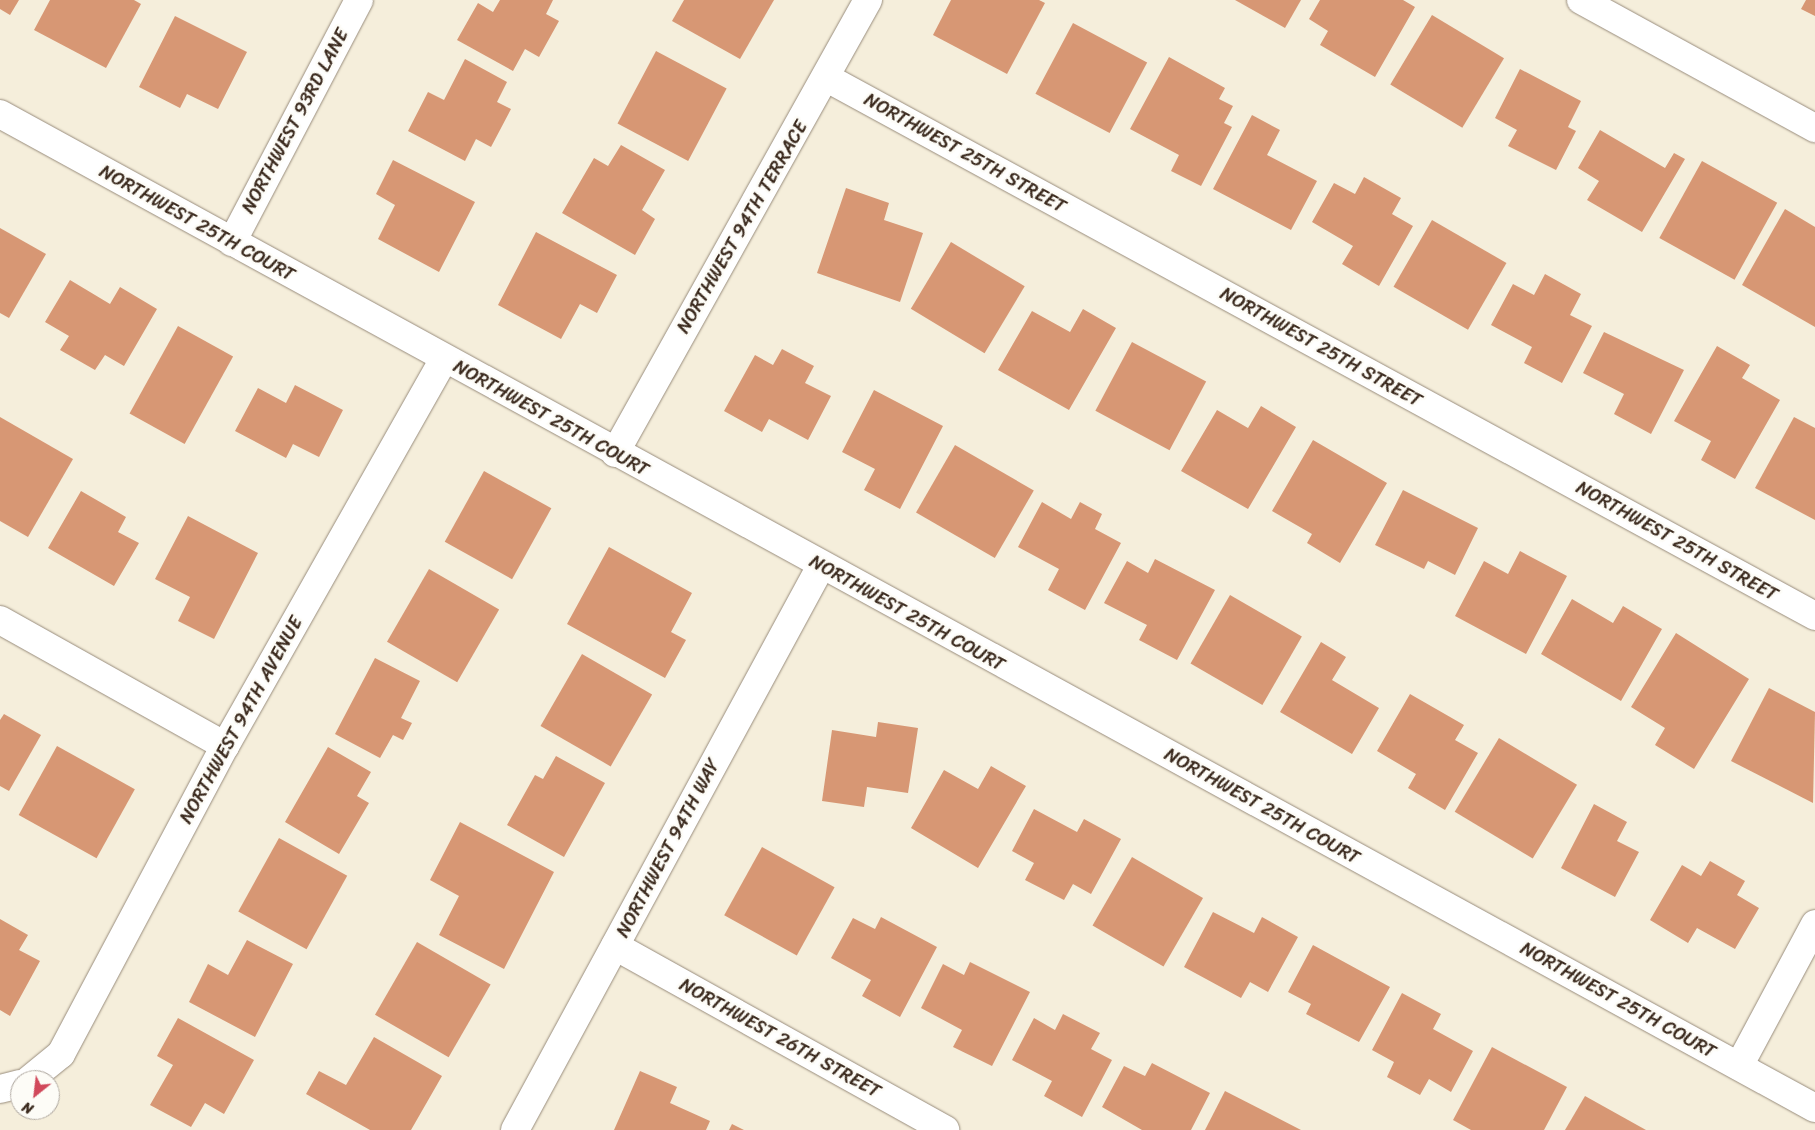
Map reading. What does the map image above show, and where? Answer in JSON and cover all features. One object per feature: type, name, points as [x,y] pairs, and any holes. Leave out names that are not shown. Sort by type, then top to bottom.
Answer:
[{"type":"street","name":"NORTHWEST 93RD LANE","points":[[232,242],[359,0]]},
{"type":"street","name":"NORTHWEST 94TH TERRACE","points":[[614,453],[827,78],[868,0]]},
{"type":"street","points":[[1581,0],[1815,128]]},
{"type":"street","name":"NORTHWEST 25TH STREET","points":[[827,78],[1815,616]]},
{"type":"street","name":"NORTHWEST 25TH COURT","points":[[0,114],[614,453],[1815,1108]]},
{"type":"street","name":"NORTHWEST 94TH AVENUE","points":[[41,1070],[61,1054],[225,746],[444,358]]},
{"type":"street","name":"NORTHWEST 94TH WAY","points":[[515,1130],[821,566]]},
{"type":"street","points":[[0,620],[225,746]]},
{"type":"street","points":[[1739,1066],[1815,924]]},
{"type":"street","name":"NORTHWEST 26TH STREET","points":[[616,946],[945,1130]]},
{"type":"building","points":[[0,0],[19,0],[10,15],[0,9]]},
{"type":"building","points":[[50,0],[134,0],[141,4],[106,68],[34,30]]},
{"type":"building","points":[[500,0],[553,0],[546,14],[559,21],[539,57],[525,49],[513,71],[457,40],[478,3],[493,12]]},
{"type":"building","points":[[684,0],[774,0],[740,59],[672,21]]},
{"type":"building","points":[[951,0],[1039,0],[1045,3],[1007,74],[933,35]]},
{"type":"building","points":[[1235,0],[1301,0],[1285,28]]},
{"type":"building","points":[[1320,0],[1403,0],[1415,7],[1375,77],[1320,45],[1328,31],[1309,19]]},
{"type":"building","points":[[1806,0],[1815,0],[1815,16],[1801,9]]},
{"type":"building","points":[[1432,15],[1504,58],[1462,128],[1390,84]]},
{"type":"building","points":[[175,16],[247,52],[218,109],[187,94],[180,108],[139,87]]},
{"type":"building","points":[[1073,23],[1147,62],[1110,133],[1035,94]]},
{"type":"building","points":[[656,51],[727,89],[688,161],[618,123]]},
{"type":"building","points":[[1169,57],[1225,88],[1219,99],[1233,106],[1224,123],[1232,127],[1201,186],[1171,171],[1179,155],[1130,129]]},
{"type":"building","points":[[465,59],[507,82],[497,102],[511,109],[491,147],[476,139],[465,161],[408,131],[428,92],[444,100]]},
{"type":"building","points":[[1520,69],[1581,101],[1568,127],[1576,131],[1556,170],[1508,146],[1517,130],[1495,118]]},
{"type":"building","points":[[1252,115],[1280,130],[1267,155],[1317,181],[1291,230],[1213,189]]},
{"type":"building","points":[[1600,130],[1665,168],[1674,153],[1685,159],[1642,232],[1587,200],[1599,181],[1578,168]]},
{"type":"building","points":[[621,145],[665,170],[642,210],[655,219],[635,255],[562,213],[594,158],[608,166]]},
{"type":"building","points":[[393,160],[475,202],[439,272],[378,239],[395,205],[376,194]]},
{"type":"building","points":[[1702,161],[1777,203],[1735,280],[1659,238]]},
{"type":"building","points":[[1364,177],[1401,198],[1392,214],[1413,226],[1379,286],[1342,264],[1353,246],[1312,222],[1334,183],[1355,194]]},
{"type":"building","points":[[846,188],[889,203],[884,220],[923,233],[900,302],[817,273]]},
{"type":"building","points":[[1785,209],[1815,227],[1815,327],[1742,285]]},
{"type":"building","points":[[1432,220],[1506,263],[1468,330],[1394,287]]},
{"type":"building","points":[[0,228],[46,254],[9,318],[0,313]]},
{"type":"building","points":[[536,232],[617,275],[597,313],[580,304],[561,339],[498,305]]},
{"type":"building","points":[[951,242],[1025,286],[985,353],[911,309]]},
{"type":"building","points":[[1545,274],[1581,294],[1570,315],[1592,326],[1562,383],[1524,363],[1532,347],[1491,325],[1513,284],[1534,295]]},
{"type":"building","points":[[70,280],[110,304],[120,287],[157,309],[124,366],[105,355],[95,370],[60,350],[69,336],[45,322]]},
{"type":"building","points":[[1083,309],[1116,328],[1069,410],[998,370],[1032,311],[1070,332]]},
{"type":"building","points":[[178,326],[233,357],[185,444],[130,413]]},
{"type":"building","points":[[1604,332],[1684,370],[1651,434],[1614,414],[1624,394],[1583,373]]},
{"type":"building","points":[[1132,342],[1206,381],[1170,450],[1095,411]]},
{"type":"building","points":[[1717,346],[1750,365],[1742,378],[1780,400],[1735,479],[1701,460],[1711,441],[1674,421]]},
{"type":"building","points":[[782,349],[814,366],[805,383],[831,396],[808,440],[769,419],[762,432],[724,411],[755,355],[773,365]]},
{"type":"building","points":[[295,385],[343,410],[319,457],[293,444],[286,458],[235,431],[258,388],[286,403]]},
{"type":"building","points":[[874,390],[943,426],[900,509],[864,490],[875,469],[842,452]]},
{"type":"building","points":[[1261,406],[1296,427],[1248,509],[1181,471],[1217,410],[1248,428]]},
{"type":"building","points":[[0,417],[73,459],[28,537],[0,521]]},
{"type":"building","points":[[1794,417],[1815,428],[1815,520],[1755,488]]},
{"type":"building","points":[[1313,440],[1387,483],[1340,563],[1307,543],[1312,534],[1272,511]]},
{"type":"building","points":[[955,445],[1034,490],[995,558],[916,513]]},
{"type":"building","points":[[484,471],[551,508],[512,579],[445,542]]},
{"type":"building","points":[[1403,490],[1478,528],[1455,575],[1428,561],[1424,569],[1375,545]]},
{"type":"building","points":[[81,491],[126,517],[118,532],[139,543],[114,586],[48,548]]},
{"type":"building","points":[[1042,502],[1071,519],[1080,502],[1102,514],[1095,529],[1121,543],[1085,610],[1048,590],[1059,569],[1018,547]]},
{"type":"building","points":[[188,516],[258,553],[214,639],[178,621],[190,597],[155,579]]},
{"type":"building","points":[[609,547],[692,593],[671,632],[686,640],[665,678],[567,624]]},
{"type":"building","points":[[1520,551],[1567,576],[1526,654],[1455,616],[1484,561],[1508,574]]},
{"type":"building","points":[[1155,559],[1215,590],[1177,660],[1139,640],[1147,625],[1104,603],[1127,561],[1148,573]]},
{"type":"building","points":[[429,569],[499,610],[457,682],[387,642]]},
{"type":"building","points":[[1230,595],[1302,637],[1262,705],[1190,663]]},
{"type":"building","points":[[1572,599],[1613,623],[1623,606],[1662,629],[1621,701],[1541,654]]},
{"type":"building","points":[[1676,633],[1749,679],[1694,769],[1655,745],[1665,728],[1631,707]]},
{"type":"building","points":[[1321,642],[1346,657],[1332,680],[1379,708],[1352,754],[1280,712]]},
{"type":"building","points":[[582,654],[652,694],[611,766],[540,726]]},
{"type":"building","points":[[375,658],[420,681],[401,718],[412,723],[403,740],[393,735],[380,758],[335,734]]},
{"type":"building","points":[[1769,688],[1815,712],[1813,803],[1731,761]]},
{"type":"building","points":[[1410,694],[1464,725],[1455,740],[1478,753],[1445,810],[1408,788],[1416,774],[1377,751]]},
{"type":"building","points":[[4,714],[41,735],[9,791],[0,786],[0,720]]},
{"type":"building","points":[[878,722],[918,728],[908,793],[867,787],[864,807],[822,801],[832,730],[876,737]]},
{"type":"building","points":[[1499,738],[1577,785],[1533,859],[1455,812]]},
{"type":"building","points":[[57,746],[135,789],[97,858],[19,815]]},
{"type":"building","points":[[328,747],[371,772],[357,796],[369,803],[339,854],[285,822]]},
{"type":"building","points":[[556,756],[605,783],[564,857],[507,825],[535,775],[543,779]]},
{"type":"building","points":[[991,766],[1026,786],[978,868],[911,828],[944,770],[978,789]]},
{"type":"building","points":[[1594,804],[1627,822],[1617,841],[1639,852],[1615,897],[1561,868]]},
{"type":"building","points":[[1034,809],[1077,832],[1084,819],[1121,839],[1091,894],[1073,884],[1064,900],[1025,880],[1034,863],[1012,851]]},
{"type":"building","points":[[460,822],[554,872],[504,969],[439,935],[459,896],[430,880]]},
{"type":"building","points":[[279,838],[347,876],[306,949],[238,911]]},
{"type":"building","points":[[762,847],[835,887],[797,955],[724,915]]},
{"type":"building","points":[[1132,857],[1203,898],[1164,966],[1092,925]]},
{"type":"building","points":[[1710,861],[1745,881],[1737,895],[1759,908],[1735,949],[1697,928],[1688,943],[1650,920],[1682,865],[1701,876]]},
{"type":"building","points":[[1213,912],[1254,933],[1262,917],[1298,937],[1268,992],[1250,982],[1241,998],[1184,967]]},
{"type":"building","points":[[881,917],[937,947],[900,1017],[862,996],[871,980],[831,958],[853,918],[875,929]]},
{"type":"building","points":[[0,919],[28,935],[19,950],[40,961],[10,1016],[0,1010]]},
{"type":"building","points":[[247,940],[293,964],[255,1037],[189,1002],[208,964],[228,975]]},
{"type":"building","points":[[417,942],[491,984],[449,1057],[375,1015]]},
{"type":"building","points":[[1313,945],[1390,987],[1359,1042],[1306,1014],[1311,1004],[1288,992]]},
{"type":"building","points":[[970,962],[1030,992],[992,1066],[953,1047],[962,1030],[921,1008],[943,964],[964,975]]},
{"type":"building","points":[[1402,993],[1441,1014],[1433,1029],[1473,1051],[1451,1092],[1429,1079],[1420,1095],[1387,1077],[1394,1062],[1372,1050]]},
{"type":"building","points":[[1063,1014],[1100,1033],[1091,1049],[1112,1060],[1082,1117],[1044,1096],[1052,1081],[1012,1060],[1034,1018],[1055,1030]]},
{"type":"building","points":[[178,1018],[254,1060],[224,1114],[205,1103],[191,1127],[150,1105],[173,1065],[157,1056]]},
{"type":"building","points":[[374,1037],[442,1076],[411,1130],[370,1130],[306,1094],[319,1071],[346,1085]]},
{"type":"building","points":[[1492,1047],[1567,1087],[1544,1130],[1471,1130],[1453,1120]]},
{"type":"building","points":[[1152,1063],[1210,1093],[1191,1130],[1142,1130],[1102,1107],[1124,1066],[1145,1076]]},
{"type":"building","points":[[640,1071],[677,1087],[670,1103],[710,1121],[706,1130],[614,1130]]},
{"type":"building","points":[[1225,1091],[1301,1130],[1205,1130]]},
{"type":"building","points":[[1585,1096],[1646,1130],[1565,1130]]},
{"type":"building","points":[[732,1124],[744,1130],[729,1130]]}]
